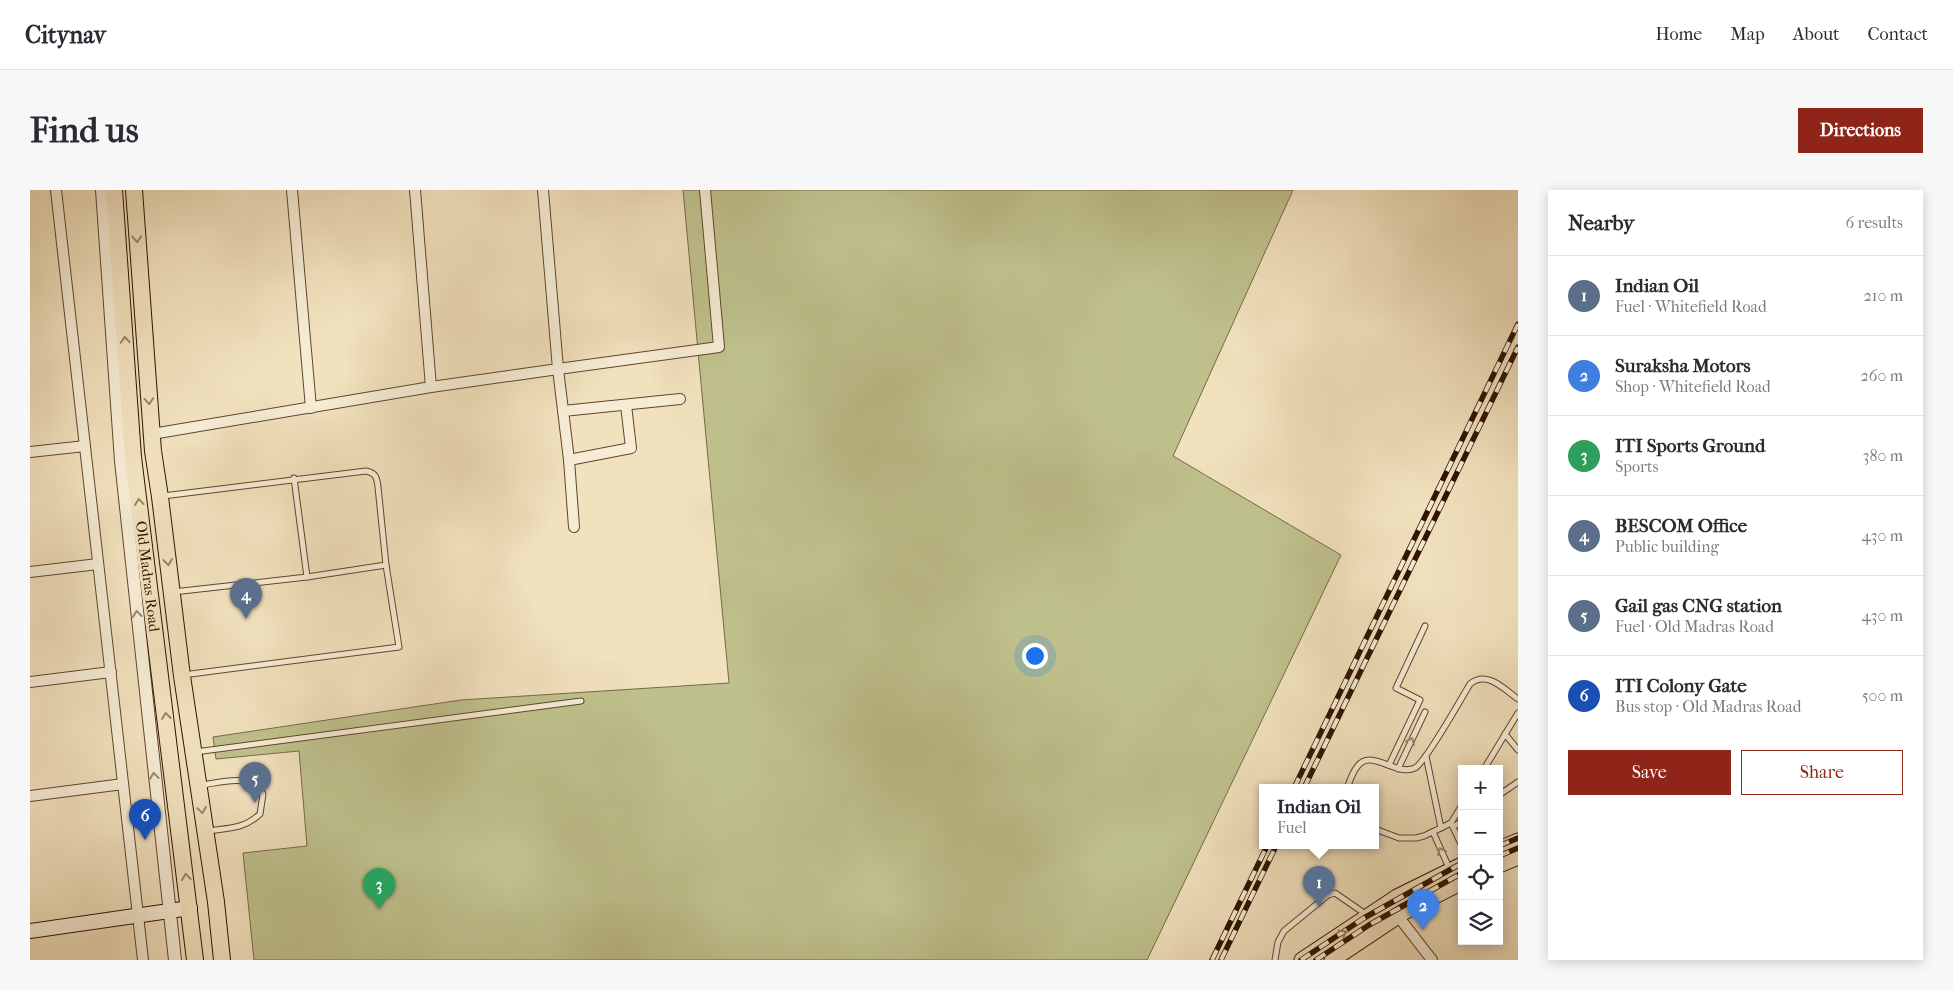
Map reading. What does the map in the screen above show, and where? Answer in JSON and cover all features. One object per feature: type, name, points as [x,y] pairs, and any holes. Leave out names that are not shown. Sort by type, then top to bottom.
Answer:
[{"type":"highway","name":"Old Madras Road","points":[[114,190],[133,457],[196,960]]},
{"type":"highway","name":"Old Madras Road","points":[[134,190],[152,434],[182,676],[223,957]]},
{"type":"main road","points":[[1503,847],[1518,841]]},
{"type":"main road","points":[[1503,863],[1518,857]]},
{"type":"main road","points":[[1302,960],[1397,897],[1456,867]]},
{"type":"main road","points":[[1332,960],[1398,916],[1458,884]]},
{"type":"main road","points":[[30,931],[190,908]]},
{"type":"street","points":[[56,190],[143,960]]},
{"type":"street","points":[[102,190],[121,461],[175,960]]},
{"type":"street","points":[[292,190],[311,408]]},
{"type":"street","points":[[415,190],[431,386]]},
{"type":"street","points":[[543,190],[574,527]]},
{"type":"street","points":[[152,434],[431,386],[718,347],[706,190]]},
{"type":"street","points":[[563,410],[680,399]]},
{"type":"street","points":[[569,460],[631,448],[626,405]]},
{"type":"street","points":[[30,452],[85,446]]},
{"type":"street","points":[[30,572],[98,564]]},
{"type":"street","points":[[30,682],[110,672]]},
{"type":"street","points":[[30,796],[123,784]]},
{"type":"street","points":[[1398,916],[1432,960]]},
{"type":"lane","points":[[160,497],[294,478],[366,471],[374,474],[378,488],[386,565],[400,647],[182,676]]},
{"type":"lane","points":[[294,478],[307,577]]},
{"type":"lane","points":[[172,592],[307,577],[386,565]]},
{"type":"lane","points":[[1389,765],[1420,700],[1396,688],[1425,626]]},
{"type":"lane","points":[[1349,784],[1358,765],[1364,762],[1374,760],[1398,769],[1410,770],[1415,768],[1426,756],[1474,680],[1484,678],[1492,680],[1518,699]]},
{"type":"lane","points":[[194,752],[581,701]]},
{"type":"lane","points":[[1398,769],[1425,712]]},
{"type":"lane","points":[[1486,765],[1518,713]]},
{"type":"lane","points":[[1505,734],[1518,750]]},
{"type":"lane","points":[[1426,756],[1441,828]]},
{"type":"lane","points":[[199,785],[245,780],[256,785],[263,794],[260,814],[251,823],[238,827],[206,831]]},
{"type":"lane","points":[[1503,792],[1518,782]]},
{"type":"lane","points":[[1452,825],[1460,810]]},
{"type":"lane","points":[[1379,831],[1391,836],[1406,839],[1424,836],[1458,823]]},
{"type":"lane","points":[[1452,825],[1458,838]]},
{"type":"lane","points":[[1432,832],[1456,867]]},
{"type":"lane","points":[[1274,960],[1278,942],[1284,931],[1328,895],[1335,894],[1347,900],[1368,916]]},
{"type":"green space","points":[[683,190],[1293,190],[1173,456],[1341,555],[1147,960],[254,960],[243,853],[307,846],[299,751],[216,759],[213,737],[461,700],[729,683]]},
{"type":"railway","points":[[1296,784],[1518,324]]},
{"type":"railway","points":[[1306,784],[1518,347]]},
{"type":"railway","points":[[1503,844],[1518,838]]},
{"type":"railway","points":[[1501,855],[1518,848]]},
{"type":"railway","points":[[1212,960],[1266,849]]},
{"type":"railway","points":[[1221,960],[1275,849]]},
{"type":"railway","points":[[1301,960],[1364,918],[1458,865]]},
{"type":"railway","points":[[1316,960],[1369,925],[1458,875]]},
{"type":"place","name":"BESCOM Office","points":[[246,619]]},
{"type":"place","name":"Gail gas CNG station","points":[[255,803]]},
{"type":"place","name":"ITI Colony Gate","points":[[145,840]]},
{"type":"place","name":"Indian Oil","points":[[1319,907]]},
{"type":"place","name":"ITI Sports Ground","points":[[379,909]]},
{"type":"place","name":"Suraksha Motors","points":[[1423,930]]}]
